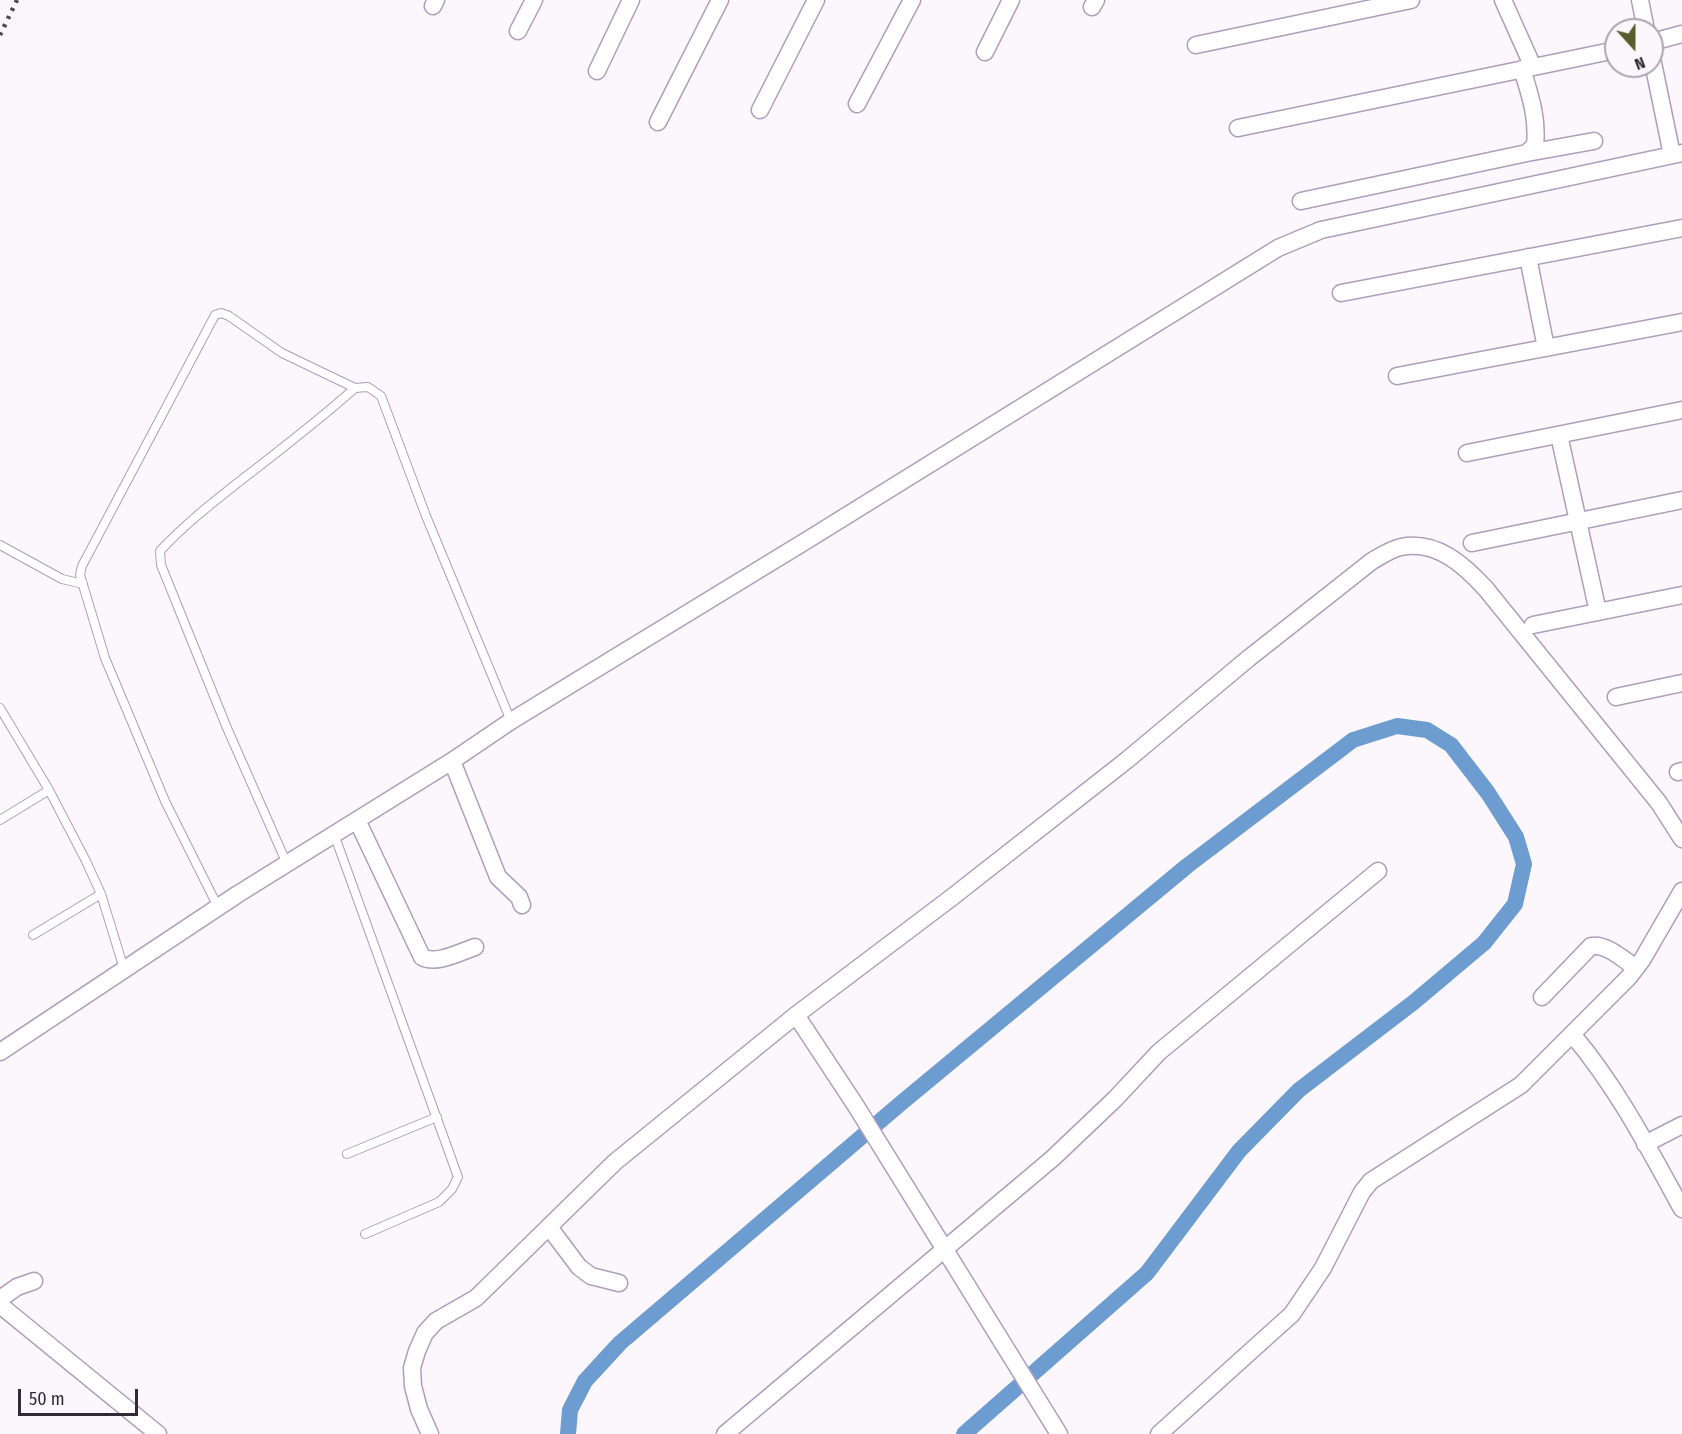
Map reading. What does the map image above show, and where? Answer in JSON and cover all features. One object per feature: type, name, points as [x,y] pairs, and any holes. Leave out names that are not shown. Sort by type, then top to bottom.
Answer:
[{"type":"street","points":[[518,31],[534,0]]},
{"type":"street","points":[[597,71],[631,0]]},
{"type":"street","points":[[657,122],[720,0]]},
{"type":"street","points":[[760,110],[816,0]]},
{"type":"street","points":[[857,104],[912,0]]},
{"type":"street","points":[[985,52],[1011,0]]},
{"type":"street","points":[[1196,45],[1411,0]]},
{"type":"street","points":[[1503,0],[1527,68],[1537,128],[1535,145],[1527,153]]},
{"type":"street","points":[[1640,0],[1644,18]]},
{"type":"street","points":[[1664,39],[1682,34]]},
{"type":"street","points":[[1238,128],[1604,52]]},
{"type":"street","points":[[0,1052],[218,907],[453,761],[511,721],[1278,248],[1321,230],[1677,154],[1657,78]]},
{"type":"street","points":[[1301,201],[1594,141]]},
{"type":"street","points":[[1341,292],[1682,228]]},
{"type":"street","points":[[1528,257],[1545,348]]},
{"type":"street","points":[[1397,376],[1682,322]]},
{"type":"street","points":[[1467,453],[1682,410]]},
{"type":"street","points":[[1559,435],[1598,612]]},
{"type":"street","points":[[1472,543],[1682,500]]},
{"type":"street","points":[[430,1434],[413,1386],[412,1368],[425,1333],[436,1321],[476,1298],[615,1162],[796,1016],[1081,796],[1249,658],[1372,561],[1388,552],[1401,547],[1417,546],[1433,549],[1450,556],[1465,567],[1486,589],[1652,794],[1682,839]]},
{"type":"street","points":[[1533,625],[1682,595]]},
{"type":"street","points":[[1616,697],[1682,683]]},
{"type":"street","points":[[453,761],[498,877],[519,897],[522,905]]},
{"type":"street","points":[[357,820],[422,957],[427,960],[442,958],[475,947]]},
{"type":"street","points":[[724,1434],[1053,1158],[1115,1099],[1159,1052],[1378,871]]},
{"type":"street","points":[[1160,1434],[1292,1314],[1323,1268],[1358,1200],[1371,1181],[1521,1085],[1636,968],[1682,891]]},
{"type":"street","points":[[1542,996],[1591,946],[1603,947],[1636,968]]},
{"type":"street","points":[[796,1016],[856,1106],[1059,1434]]},
{"type":"street","points":[[1572,1034],[1615,1090],[1682,1209]]},
{"type":"street","points":[[1646,1144],[1682,1125]]},
{"type":"street","points":[[549,1227],[579,1267],[591,1276],[619,1284]]},
{"type":"street","points":[[0,1299],[17,1287],[34,1281]]},
{"type":"street","points":[[0,1305],[158,1434]]},
{"type":"lane","points":[[218,907],[165,801],[105,658],[80,575],[82,566],[215,315],[221,313],[229,316],[282,353],[355,388],[368,387],[381,396],[426,516],[511,721]]},
{"type":"lane","points":[[287,864],[227,728],[161,565],[160,551],[190,522],[319,420],[355,388]]},
{"type":"lane","points":[[0,545],[62,579],[83,584]]},
{"type":"lane","points":[[0,708],[49,790],[86,861],[101,894],[124,969]]},
{"type":"lane","points":[[0,820],[49,790]]},
{"type":"lane","points":[[334,834],[458,1177],[452,1189],[439,1202],[365,1234]]},
{"type":"lane","points":[[33,935],[101,894]]},
{"type":"lane","points":[[347,1154],[437,1117]]},
{"type":"waterway","points":[[568,1434],[570,1410],[585,1381],[620,1343],[900,1104],[1187,866],[1353,740],[1397,726],[1427,730],[1451,745],[1488,793],[1516,837],[1524,864],[1515,904],[1484,943],[1414,1002],[1299,1090],[1239,1151],[1147,1273],[964,1434]]},
{"type":"railway","points":[[0,35],[17,0]]}]
